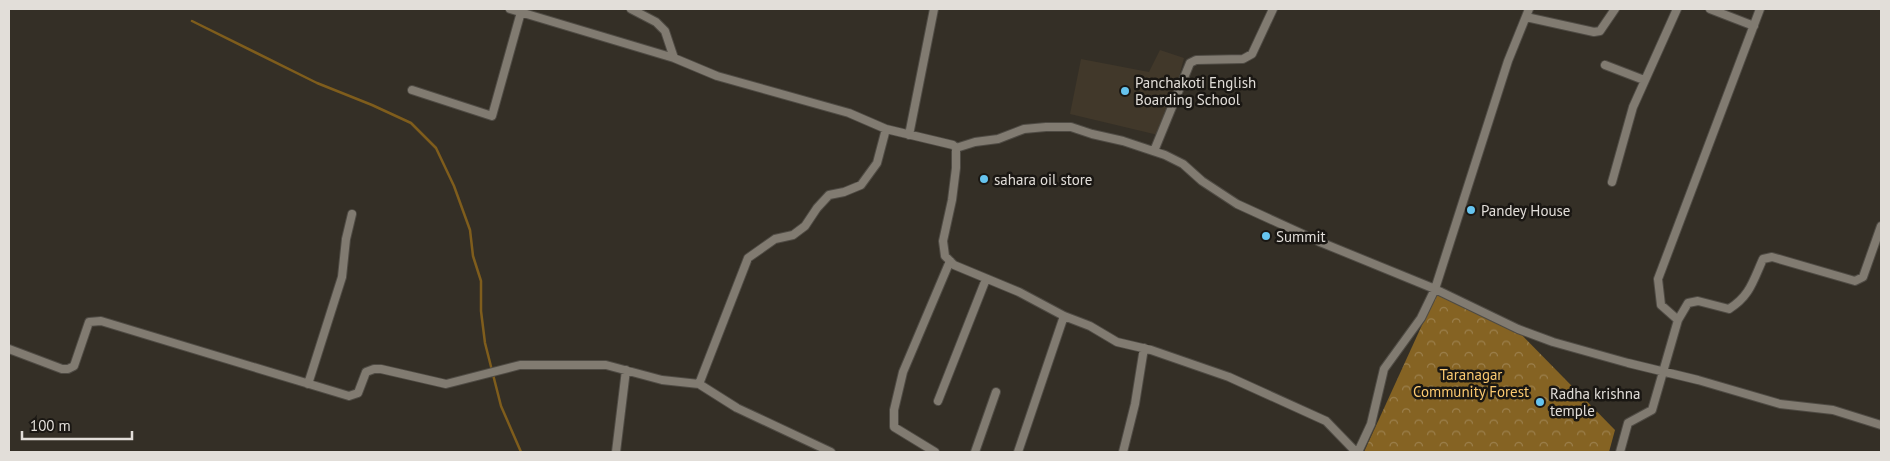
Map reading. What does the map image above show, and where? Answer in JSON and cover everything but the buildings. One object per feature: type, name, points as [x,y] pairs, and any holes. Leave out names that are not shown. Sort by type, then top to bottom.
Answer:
[{"type":"street","points":[[510,9],[674,58],[717,76],[849,113],[886,129],[953,145],[956,148]]},
{"type":"street","points":[[631,9],[656,22],[665,31],[674,58]]},
{"type":"street","points":[[909,135],[934,9]]},
{"type":"street","points":[[1154,151],[1190,63],[1196,60],[1243,59],[1252,54],[1273,9]]},
{"type":"street","points":[[956,148],[956,168],[952,200],[943,242],[945,256],[954,265],[1019,292],[1064,316],[1090,326],[1118,342],[1144,348],[1229,377],[1326,421],[1357,452],[1371,424],[1384,369],[1421,318],[1435,289],[1508,61],[1529,9]]},
{"type":"street","points":[[1526,17],[1594,32],[1600,31],[1615,9]]},
{"type":"street","points":[[1612,182],[1633,107],[1677,9]]},
{"type":"street","points":[[1710,9],[1754,26]]},
{"type":"street","points":[[1678,320],[1661,305],[1658,279],[1760,9]]},
{"type":"street","points":[[412,90],[492,116],[522,12]]},
{"type":"street","points":[[1605,65],[1644,80]]},
{"type":"street","points":[[956,148],[975,142],[998,139],[1024,129],[1046,126],[1071,127],[1123,141],[1165,155],[1183,164],[1202,182],[1237,204],[1320,242],[1435,289],[1518,329],[1553,342],[1780,404],[1833,410],[1881,425]]},
{"type":"street","points":[[699,384],[748,258],[775,239],[793,235],[805,226],[829,194],[844,192],[860,185],[878,162],[886,129]]},
{"type":"street","points":[[308,384],[342,277],[346,239],[352,214]]},
{"type":"street","points":[[1620,452],[1628,423],[1652,410],[1678,320],[1688,303],[1698,301],[1729,310],[1742,302],[1763,259],[1772,258],[1856,281],[1863,277],[1881,226]]},
{"type":"street","points":[[935,452],[894,426],[894,410],[903,372],[950,261]]},
{"type":"street","points":[[938,401],[986,279]]},
{"type":"street","points":[[1018,452],[1064,316]]},
{"type":"street","points":[[9,349],[62,369],[68,369],[74,366],[89,322],[101,321],[349,396],[358,393],[366,372],[374,369],[382,369],[446,384],[520,365],[606,365],[662,380],[699,384],[737,408],[831,452]]},
{"type":"street","points":[[1123,452],[1135,404],[1144,348]]},
{"type":"street","points":[[616,452],[626,370]]},
{"type":"street","points":[[975,452],[996,392]]},
{"type":"shaded area","name":"Panchakoti English Boarding School","points":[[1160,50],[1184,58],[1170,111],[1158,135],[1070,114],[1081,59],[1149,72]]},
{"type":"green space","name":"Taranagar Community Forest","points":[[1438,290],[1508,321],[1615,430],[1609,452],[1364,452]]},
{"type":"waterway","points":[[192,21],[317,83],[411,123],[436,148],[454,186],[470,230],[473,256],[481,281],[481,311],[485,343],[501,406],[521,452]]},
{"type":"place","name":"Panchakoti English Boarding School","points":[[1125,91]]},
{"type":"place","name":"sahara oil store","points":[[984,179]]},
{"type":"place","name":"Pandey House","points":[[1471,210]]},
{"type":"place","name":"Summit","points":[[1266,236]]},
{"type":"place","name":"Radha krishna temple","points":[[1540,402]]}]
